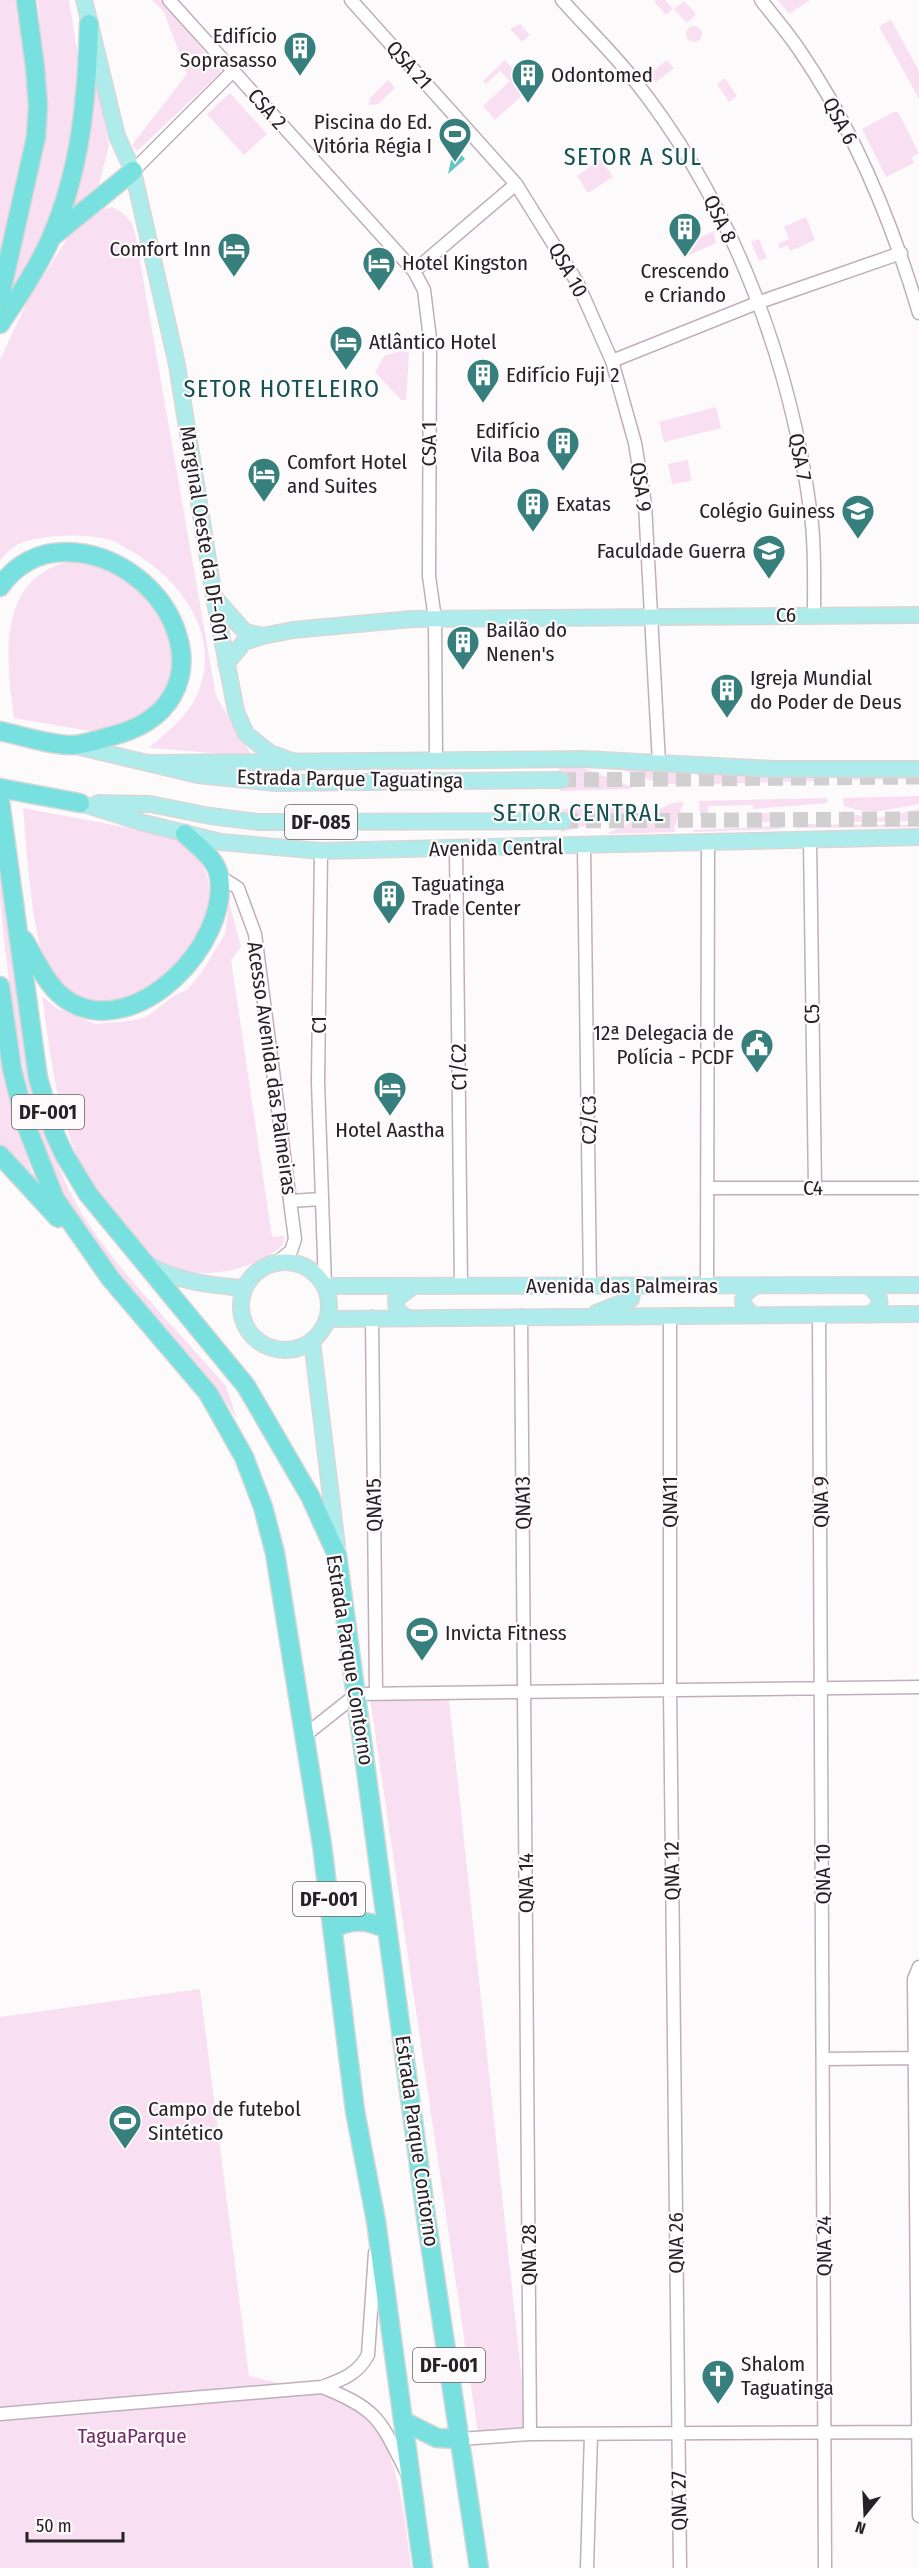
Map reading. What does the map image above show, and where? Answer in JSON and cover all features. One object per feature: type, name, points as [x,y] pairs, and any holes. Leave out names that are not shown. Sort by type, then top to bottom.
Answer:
[{"type":"highway","points":[[0,297],[36,137],[38,106],[26,0]]},
{"type":"highway","points":[[0,324],[51,238],[70,184],[81,141],[87,90],[89,24]]},
{"type":"highway","points":[[51,238],[133,171]]},
{"type":"highway","points":[[0,587],[8,575],[29,559],[53,552],[82,552],[112,561],[134,575],[157,597],[174,621],[182,643],[183,667],[175,691],[163,710],[147,724],[124,734],[73,745]]},
{"type":"highway","name":"Estrada Parque Taguatinga","points":[[0,731],[73,745]]},
{"type":"highway","name":"Estrada Parque Taguatinga","points":[[0,788],[80,803]]},
{"type":"highway","name":"Estrada Parque Contorno","points":[[0,801],[38,1078],[54,1132],[66,1158],[88,1194],[246,1386],[310,1496],[337,1555],[426,2217],[479,2568]]},
{"type":"highway","points":[[19,930],[56,991],[71,1002],[100,1010],[134,1005],[157,992],[198,953],[211,927],[219,876],[212,860],[185,834]]},
{"type":"highway","name":"DF-001","points":[[0,986],[12,1069],[26,1125],[55,1199],[110,1278],[208,1393],[244,1457],[263,1507],[274,1553],[304,1736],[333,1929],[355,2111],[377,2225],[423,2568]]},
{"type":"highway","points":[[0,1155],[110,1278]]},
{"type":"highway","points":[[333,1929],[350,1921],[366,1921],[387,1929]]},
{"type":"highway","points":[[403,2421],[437,2438],[460,2439]]},
{"type":"main road","name":"Marginal Oeste da DF-001","points":[[84,0],[117,136],[133,171],[177,365],[214,597],[236,711],[246,734],[270,753],[294,762]]},
{"type":"main road","points":[[214,597],[245,632],[263,636]]},
{"type":"main road","name":"C6","points":[[435,619],[919,615]]},
{"type":"main road","points":[[226,664],[244,642],[263,636],[293,630],[435,619]]},
{"type":"main road","name":"Estrada Parque Taguatinga","points":[[73,745],[198,775],[275,783],[561,780]]},
{"type":"main road","points":[[151,763],[583,759],[774,770],[919,769]]},
{"type":"main road","name":"Estrada Parque Taguatinga","points":[[80,803],[150,804],[210,816],[258,822],[563,821]]},
{"type":"main road","name":"Avenida Central","points":[[80,803],[185,834],[221,842],[321,851],[584,847],[708,841],[810,841],[919,837]]},
{"type":"main road","points":[[275,1264],[304,1266],[325,1287],[329,1303],[327,1319],[321,1331],[312,1341],[294,1349],[275,1349],[257,1341],[245,1326],[240,1307],[244,1288],[256,1272],[275,1264]]},
{"type":"main road","points":[[148,1265],[165,1274],[205,1285],[244,1288]]},
{"type":"main road","name":"Avenida das Palmeiras","points":[[325,1287],[461,1285],[625,1288],[919,1285]]},
{"type":"main road","points":[[752,1314],[744,1307],[742,1299],[745,1292],[756,1286]]},
{"type":"main road","points":[[406,1317],[397,1311],[396,1299],[412,1287]]},
{"type":"main road","points":[[868,1315],[877,1311],[881,1302],[879,1294],[870,1287]]},
{"type":"main road","points":[[588,1317],[631,1299],[632,1294],[625,1288]]},
{"type":"main road","name":"Avenida das Palmeiras","points":[[327,1319],[919,1314]]},
{"type":"main road","points":[[312,1341],[337,1555]]},
{"type":"street","name":"CSA 2","points":[[169,0],[414,271]]},
{"type":"street","name":"QSA 21","points":[[351,0],[516,184]]},
{"type":"street","name":"QSA 8","points":[[562,0],[635,80],[686,153],[719,213],[757,303]]},
{"type":"street","name":"QSA 6","points":[[761,0],[800,51],[848,132],[901,253],[919,313]]},
{"type":"street","points":[[133,171],[233,71]]},
{"type":"street","points":[[414,271],[516,184]]},
{"type":"street","name":"QSA 10","points":[[516,184],[577,282],[612,361]]},
{"type":"street","points":[[612,361],[757,303],[901,253]]},
{"type":"street","name":"CSA 1","points":[[414,271],[424,290],[430,339],[429,576],[435,619],[436,759]]},
{"type":"street","name":"QSA 7","points":[[757,303],[784,380],[802,461],[812,527],[814,615]]},
{"type":"street","name":"QSA 9","points":[[612,361],[635,443],[645,504],[658,763]]},
{"type":"street","points":[[707,1286],[708,841]]},
{"type":"street","name":"C5","points":[[810,841],[815,1188]]},
{"type":"street","name":"C2/C3","points":[[584,847],[590,1286]]},
{"type":"street","name":"C1/C2","points":[[456,848],[461,1285]]},
{"type":"street","name":"C1","points":[[321,851],[318,1082],[325,1287]]},
{"type":"street","name":"Acesso Avenida das Palmeiras","points":[[219,876],[238,888],[255,934],[295,1239],[291,1251],[275,1264]]},
{"type":"street","name":"C4","points":[[707,1188],[919,1188]]},
{"type":"street","points":[[290,1201],[322,1198]]},
{"type":"street","name":"QNA11","points":[[670,1315],[670,1689]]},
{"type":"street","name":"QNA 9","points":[[819,1315],[822,1689]]},
{"type":"street","name":"QNA13","points":[[521,1316],[525,1690]]},
{"type":"street","name":"QNA15","points":[[372,1317],[376,1692]]},
{"type":"street","points":[[304,1736],[357,1694],[376,1692],[919,1687]]},
{"type":"street","name":"QNA 12","points":[[670,1689],[674,2053]]},
{"type":"street","name":"QNA 10","points":[[822,1689],[824,2059]]},
{"type":"street","name":"QNA 14","points":[[525,1690],[528,2075]]},
{"type":"street","points":[[919,1967],[914,1979],[917,2058],[919,2516]]},
{"type":"street","name":"QNA 26","points":[[674,2053],[678,2433]]},
{"type":"street","points":[[824,2059],[917,2058]]},
{"type":"street","name":"QNA 24","points":[[824,2059],[825,2568]]},
{"type":"street","name":"QNA 28","points":[[528,2075],[530,2434]]},
{"type":"street","points":[[0,2414],[322,2387],[348,2377],[363,2364],[368,2355],[377,2225]]},
{"type":"street","points":[[322,2387],[356,2401],[380,2421],[410,2480]]},
{"type":"street","points":[[460,2439],[530,2434],[918,2432]]},
{"type":"street","name":"QNA 27","points":[[678,2433],[680,2568]]},
{"type":"street","points":[[587,2568],[591,2434]]},
{"type":"green space","points":[[0,0],[21,0],[33,110],[0,265]]},
{"type":"green space","points":[[38,0],[69,0],[81,75],[78,120],[55,211],[30,260],[11,290],[19,244],[44,143],[46,106]]},
{"type":"green space","points":[[152,0],[162,0],[221,72],[137,151],[132,145],[187,74],[164,12]]},
{"type":"green space","points":[[665,0],[673,9],[666,15],[654,2]]},
{"type":"green space","points":[[778,0],[810,0],[789,14]]},
{"type":"green space","points":[[684,1],[696,14],[687,23],[674,9]]},
{"type":"green space","points":[[891,20],[919,71],[919,99],[879,26]]},
{"type":"green space","points":[[520,24],[530,35],[522,42],[510,29]]},
{"type":"green space","points":[[694,26],[700,28],[702,34],[700,40],[694,42],[688,40],[686,34],[688,28]]},
{"type":"green space","points":[[505,60],[518,74],[526,67],[538,81],[495,120],[483,106],[510,81],[500,71],[486,84],[483,81]]},
{"type":"green space","points":[[667,60],[674,68],[656,82],[649,74]]},
{"type":"green space","points":[[725,78],[737,96],[729,102],[717,84]]},
{"type":"green space","points":[[388,80],[395,88],[378,104],[368,105],[371,97]]},
{"type":"green space","points":[[96,83],[109,145],[99,185],[67,216],[87,151]]},
{"type":"green space","points":[[230,93],[267,134],[244,155],[207,114]]},
{"type":"green space","points":[[898,112],[919,153],[912,157],[914,163],[886,177],[862,129]]},
{"type":"green space","points":[[601,159],[613,177],[588,193],[577,176]]},
{"type":"green space","points":[[112,207],[128,219],[136,238],[216,696],[252,756],[149,748],[178,722],[195,699],[204,669],[204,648],[200,628],[191,609],[165,576],[149,562],[114,541],[78,536],[54,536],[21,543],[0,560],[0,360],[27,302],[77,223],[96,211]]},
{"type":"green space","points":[[806,217],[815,240],[790,251],[787,245],[780,249],[778,244],[789,239],[784,227]]},
{"type":"green space","points":[[714,231],[716,243],[687,256],[685,252],[695,247],[693,241]]},
{"type":"green space","points":[[759,239],[767,258],[759,261],[751,242]]},
{"type":"green space","points":[[400,351],[409,352],[406,400],[401,400],[375,372],[384,356]]},
{"type":"green space","points":[[716,407],[721,428],[664,442],[659,422]]},
{"type":"green space","points":[[688,460],[691,481],[672,484],[668,464]]},
{"type":"green space","points":[[76,560],[125,577],[164,617],[176,665],[159,706],[102,733],[14,718],[9,640],[20,597],[33,581],[51,568]]},
{"type":"green space","points":[[575,765],[633,787],[560,791],[559,766]]},
{"type":"green space","points":[[616,767],[677,770],[684,784],[657,782]]},
{"type":"green space","points":[[692,771],[828,775],[828,781],[700,784],[700,777]]},
{"type":"green space","points":[[919,775],[919,779],[844,780],[844,776]]},
{"type":"green space","points":[[919,796],[919,804],[870,813],[844,806],[843,798]]},
{"type":"green space","points":[[827,798],[828,803],[754,809],[753,805],[708,806],[708,814],[700,816],[699,801]]},
{"type":"green space","points":[[684,802],[674,828],[675,832],[606,834],[672,803]]},
{"type":"green space","points":[[626,806],[631,809],[594,824],[561,832],[562,809]]},
{"type":"green space","points":[[23,808],[172,836],[188,847],[199,859],[210,889],[206,921],[199,937],[190,953],[180,964],[138,998],[115,1003],[89,999],[65,987],[49,970],[43,955],[34,915]]},
{"type":"green space","points":[[919,809],[919,821],[843,822],[843,811],[872,819]]},
{"type":"green space","points":[[780,812],[781,821],[754,823],[753,814]]},
{"type":"green space","points":[[796,824],[919,825],[919,827],[797,828]]},
{"type":"green space","points":[[781,826],[781,829],[693,832],[693,830]]},
{"type":"green space","points":[[0,828],[24,1033],[34,1085],[48,1136],[65,1182],[88,1223],[119,1265],[226,1386],[237,1419],[210,1379],[82,1231],[37,1140],[16,1031],[5,949],[0,898]]},
{"type":"green space","points":[[229,902],[241,947],[231,960],[272,1237],[284,1236],[283,1245],[264,1258],[243,1267],[210,1273],[185,1272],[163,1266],[139,1248],[102,1202],[86,1175],[64,1119],[51,1061],[42,996],[56,1008],[96,1024],[131,1021],[146,1017],[175,995],[187,990],[203,970],[225,934]]},
{"type":"green space","points":[[0,1030],[14,1116],[32,1172],[76,1235],[0,1150]]},
{"type":"green space","points":[[370,1698],[449,1700],[527,2429],[478,2433]]},
{"type":"green space","name":"TaguaParque","points":[[200,1989],[249,2376],[309,2390],[343,2401],[362,2413],[376,2429],[387,2450],[395,2474],[401,2498],[411,2568],[0,2568],[0,2017]]},
{"type":"water","name":"Piscina do Ed. Vitória Régia I","points":[[453,151],[458,151],[465,159],[448,174]]},
{"type":"tunnel","points":[[561,780],[919,777]]},
{"type":"tunnel","points":[[563,821],[919,819]]},
{"type":"place","name":"Edifício Soprasasso","points":[[300,77]]},
{"type":"place","name":"Odontomed","points":[[528,104]]},
{"type":"place","name":"Piscina do Ed. Vitória Régia I","points":[[455,163]]},
{"type":"place","name":"Crescendo e Criando","points":[[685,258]]},
{"type":"place","name":"Comfort Inn","points":[[234,278]]},
{"type":"place","name":"Hotel Kingston","points":[[379,292]]},
{"type":"place","name":"Atlântico Hotel","points":[[346,371]]},
{"type":"place","name":"Edifício Fuji 2","points":[[483,404]]},
{"type":"place","name":"Edifício Vila Boa","points":[[563,472]]},
{"type":"place","name":"Comfort Hotel and Suites","points":[[264,503]]},
{"type":"place","name":"Exatas","points":[[533,533]]},
{"type":"place","name":"Colégio Guiness","points":[[858,540]]},
{"type":"place","name":"Faculdade Guerra","points":[[769,580]]},
{"type":"place","name":"Bailão do Nenen's","points":[[463,671]]},
{"type":"place","name":"Igreja Mundial do Poder de Deus","points":[[727,719]]},
{"type":"place","name":"Taguatinga Trade Center","points":[[389,925]]},
{"type":"place","name":"12ª Delegacia de Polícia - PCDF","points":[[757,1074]]},
{"type":"place","name":"Hotel Aastha","points":[[390,1117]]},
{"type":"place","name":"Invicta Fitness","points":[[422,1662]]},
{"type":"place","name":"Campo de futebol Sintético","points":[[125,2150]]},
{"type":"place","name":"Shalom Taguatinga","points":[[718,2405]]},
{"type":"district","name":"SETOR A SUL","points":[[633,157]]},
{"type":"district","name":"SETOR HOTELEIRO","points":[[282,389]]},
{"type":"district","name":"SETOR CENTRAL","points":[[579,813]]}]
